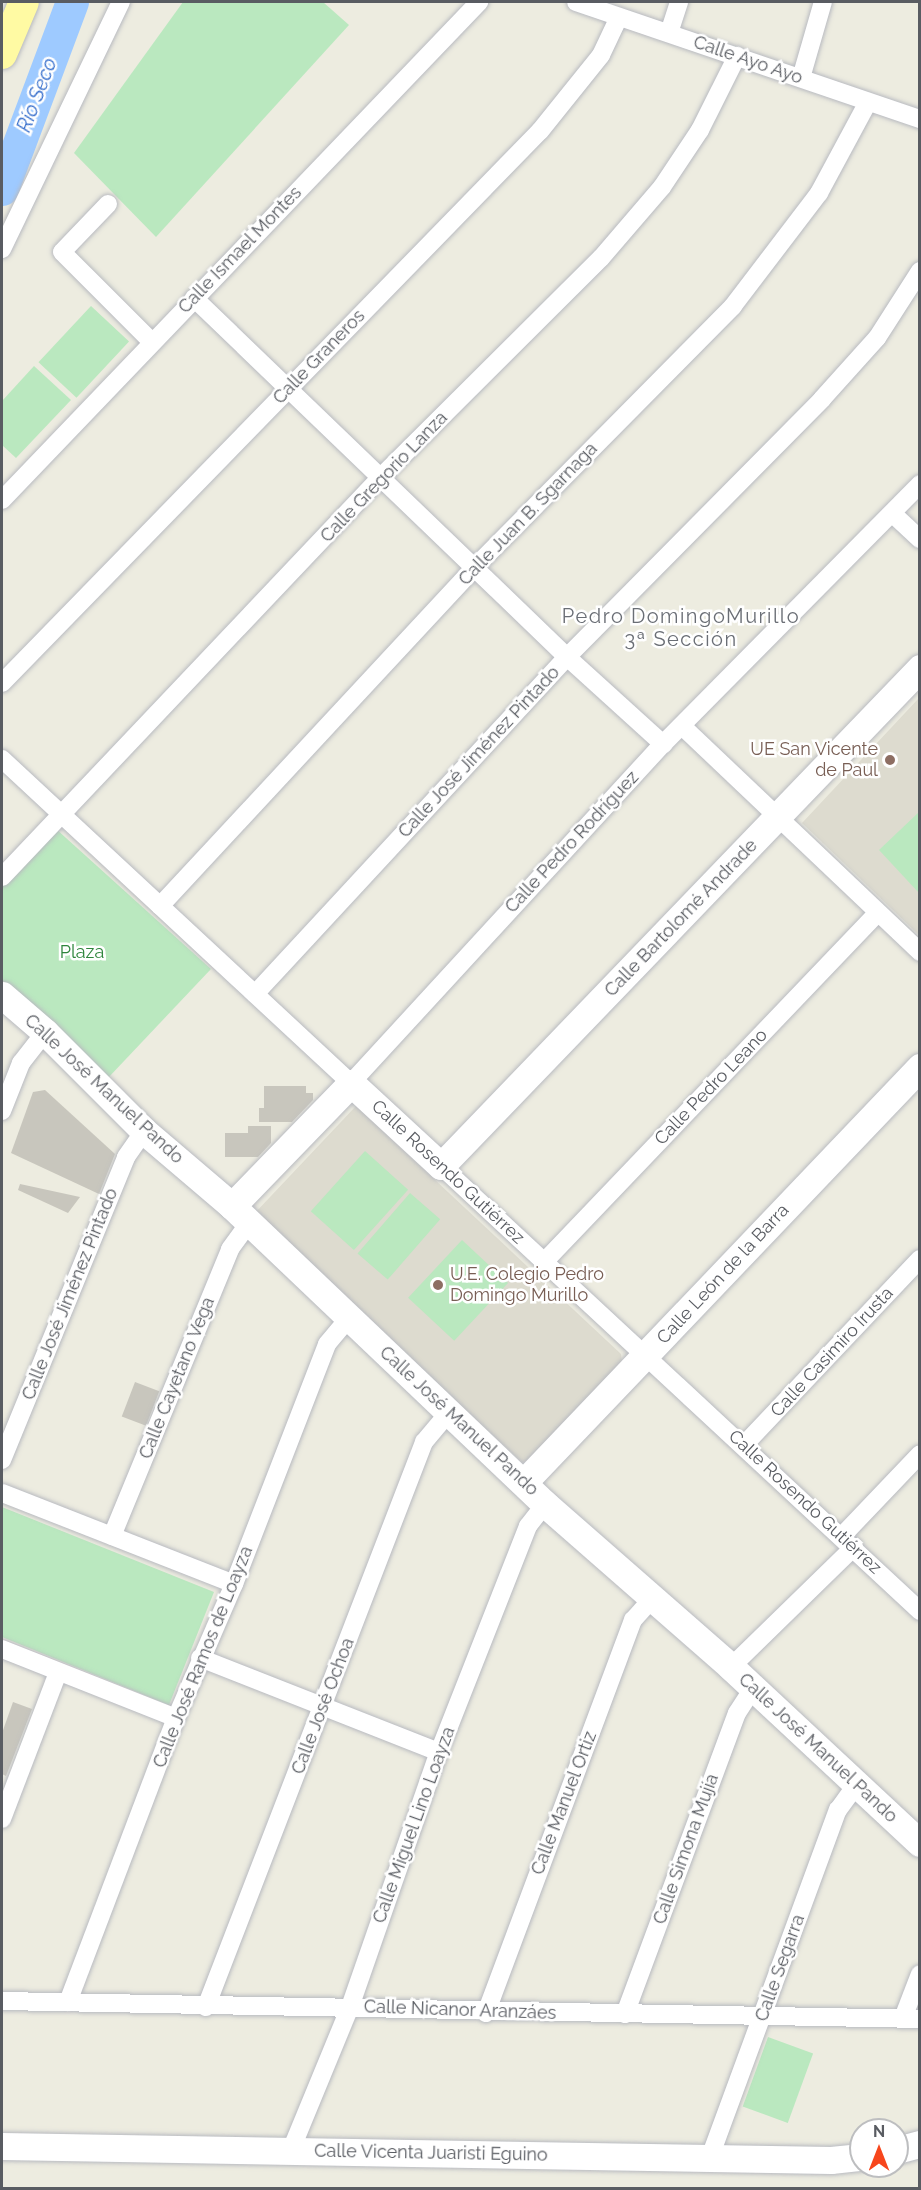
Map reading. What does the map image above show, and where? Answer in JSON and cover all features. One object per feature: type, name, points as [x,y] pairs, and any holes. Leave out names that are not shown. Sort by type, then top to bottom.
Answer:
[{"type":"main road","points":[[2,54],[24,2]]},
{"type":"street","points":[[2,249],[121,2]]},
{"type":"street","name":"Calle Ismael Montes","points":[[2,500],[479,2]]},
{"type":"street","name":"Calle Ayo Ayo","points":[[576,2],[920,119]]},
{"type":"street","points":[[669,33],[679,2]]},
{"type":"street","points":[[801,78],[823,2]]},
{"type":"street","name":"Calle Graneros","points":[[2,683],[540,131],[601,55],[619,17]]},
{"type":"street","name":"Calle Gregorio Lanza","points":[[2,877],[380,478],[601,258],[662,187],[700,130],[737,56]]},
{"type":"street","name":"Calle Juan B. Sgarnaga","points":[[160,906],[474,568],[733,306],[819,193],[868,102]]},
{"type":"street","points":[[108,204],[62,252],[152,342]]},
{"type":"street","name":"Calle José Jiménez Pintado","points":[[255,994],[567,657],[822,399],[877,338],[920,272]]},
{"type":"street","points":[[194,298],[567,657],[663,744]]},
{"type":"street","name":"Calle Pedro Rodríguez","points":[[240,1215],[351,1083],[663,744],[683,727],[920,484]]},
{"type":"street","points":[[892,514],[920,539]]},
{"type":"street","name":"Calle Bartolomé Andrade","points":[[441,1166],[920,668]]},
{"type":"street","points":[[683,727],[920,952]]},
{"type":"street","name":"Calle Rosendo Gutiérrez","points":[[2,759],[744,1445],[920,1611]]},
{"type":"street","name":"Calle Pedro Leano","points":[[544,1262],[878,913]]},
{"type":"street","name":"Calle José Manuel Pando","points":[[2,995],[45,1032],[144,1131],[240,1215],[525,1481],[545,1504],[731,1666],[920,1844]]},
{"type":"street","points":[[2,1111],[21,1063],[45,1032]]},
{"type":"street","name":"Calle León de la Barra","points":[[525,1481],[920,1067]]},
{"type":"street","name":"Calle José Jiménez Pintado","points":[[2,1460],[126,1157],[144,1131]]},
{"type":"street","name":"Calle Cayetano Vega","points":[[112,1536],[230,1249],[240,1215]]},
{"type":"street","name":"Calle Casimiro Irusta","points":[[744,1445],[920,1259]]},
{"type":"street","name":"Calle José Ramos de Loayza","points":[[68,2002],[176,1718],[200,1658],[234,1584],[327,1344],[349,1318]]},
{"type":"street","name":"Calle José Ochoa","points":[[206,2007],[424,1442],[450,1411]]},
{"type":"street","points":[[731,1666],[848,1542],[920,1454]]},
{"type":"street","points":[[2,1493],[234,1584]]},
{"type":"street","name":"Calle Miguel Lino Loayza","points":[[291,2150],[350,2007],[439,1752],[528,1526],[545,1504]]},
{"type":"street","name":"Calle Manuel Ortiz","points":[[486,2013],[633,1620],[652,1599]]},
{"type":"street","points":[[2,1649],[176,1718]]},
{"type":"street","points":[[200,1658],[439,1752]]},
{"type":"street","points":[[2,1819],[58,1672]]},
{"type":"street","name":"Calle Simona Mujía","points":[[625,2014],[736,1713],[753,1688]]},
{"type":"street","name":"Calle Segarra","points":[[710,2157],[838,1810],[857,1784]]},
{"type":"street","points":[[911,2019],[920,1974]]},
{"type":"street","name":"Calle Nicanor Aranzáes","points":[[2,2001],[206,2007],[350,2007],[486,2013],[762,2014],[911,2019]]},
{"type":"street","name":"Calle Vicenta Juaristi Eguino","points":[[2,2146],[831,2160],[849,2158]]},
{"type":"shaded area","name":"UE San Vicente de Paul","points":[[919,698],[919,935],[802,823]]},
{"type":"shaded area","name":"U.E. Colegio Pedro Domingo Murillo","points":[[356,1106],[621,1354],[622,1363],[537,1459],[522,1462],[253,1215]]},
{"type":"green space","points":[[183,2],[323,2],[349,25],[156,237],[74,153]]},
{"type":"green space","points":[[91,306],[129,341],[77,398],[38,362]]},
{"type":"green space","points":[[34,366],[71,400],[16,458],[2,445],[2,401]]},
{"type":"green space","points":[[919,812],[919,893],[879,850]]},
{"type":"green space","name":"Plaza","points":[[55,828],[211,969],[108,1078],[2,980],[2,887]]},
{"type":"green space","points":[[365,1151],[408,1190],[354,1250],[311,1211]]},
{"type":"green space","points":[[410,1193],[440,1219],[388,1280],[358,1253]]},
{"type":"green space","points":[[462,1240],[508,1283],[454,1341],[408,1298]]},
{"type":"green space","points":[[2,1507],[214,1592],[169,1705],[2,1637]]},
{"type":"green space","points":[[768,2037],[813,2053],[788,2123],[743,2107]]},
{"type":"building","points":[[264,1086],[306,1086],[306,1093],[313,1093],[313,1100],[292,1122],[259,1122],[259,1108],[264,1108]]},
{"type":"building","points":[[45,1090],[115,1154],[99,1194],[11,1153],[33,1092]]},
{"type":"building","points":[[248,1126],[271,1126],[271,1143],[258,1157],[225,1157],[225,1133],[248,1133]]},
{"type":"building","points":[[20,1184],[80,1197],[68,1213],[18,1190]]},
{"type":"building","points":[[135,1382],[159,1391],[146,1426],[122,1417]]},
{"type":"building","points":[[13,1702],[32,1709],[6,1776],[2,1774],[2,1733]]},
{"type":"waterway","name":"Río Seco","points":[[2,189],[72,2]]},
{"type":"place","name":"UE San Vicente de Paul","points":[[890,760]]},
{"type":"place","name":"U.E. Colegio Pedro Domingo Murillo","points":[[438,1285]]},
{"type":"district","name":"Pedro DomingoMurillo 3ª Sección","points":[[681,628]]}]
